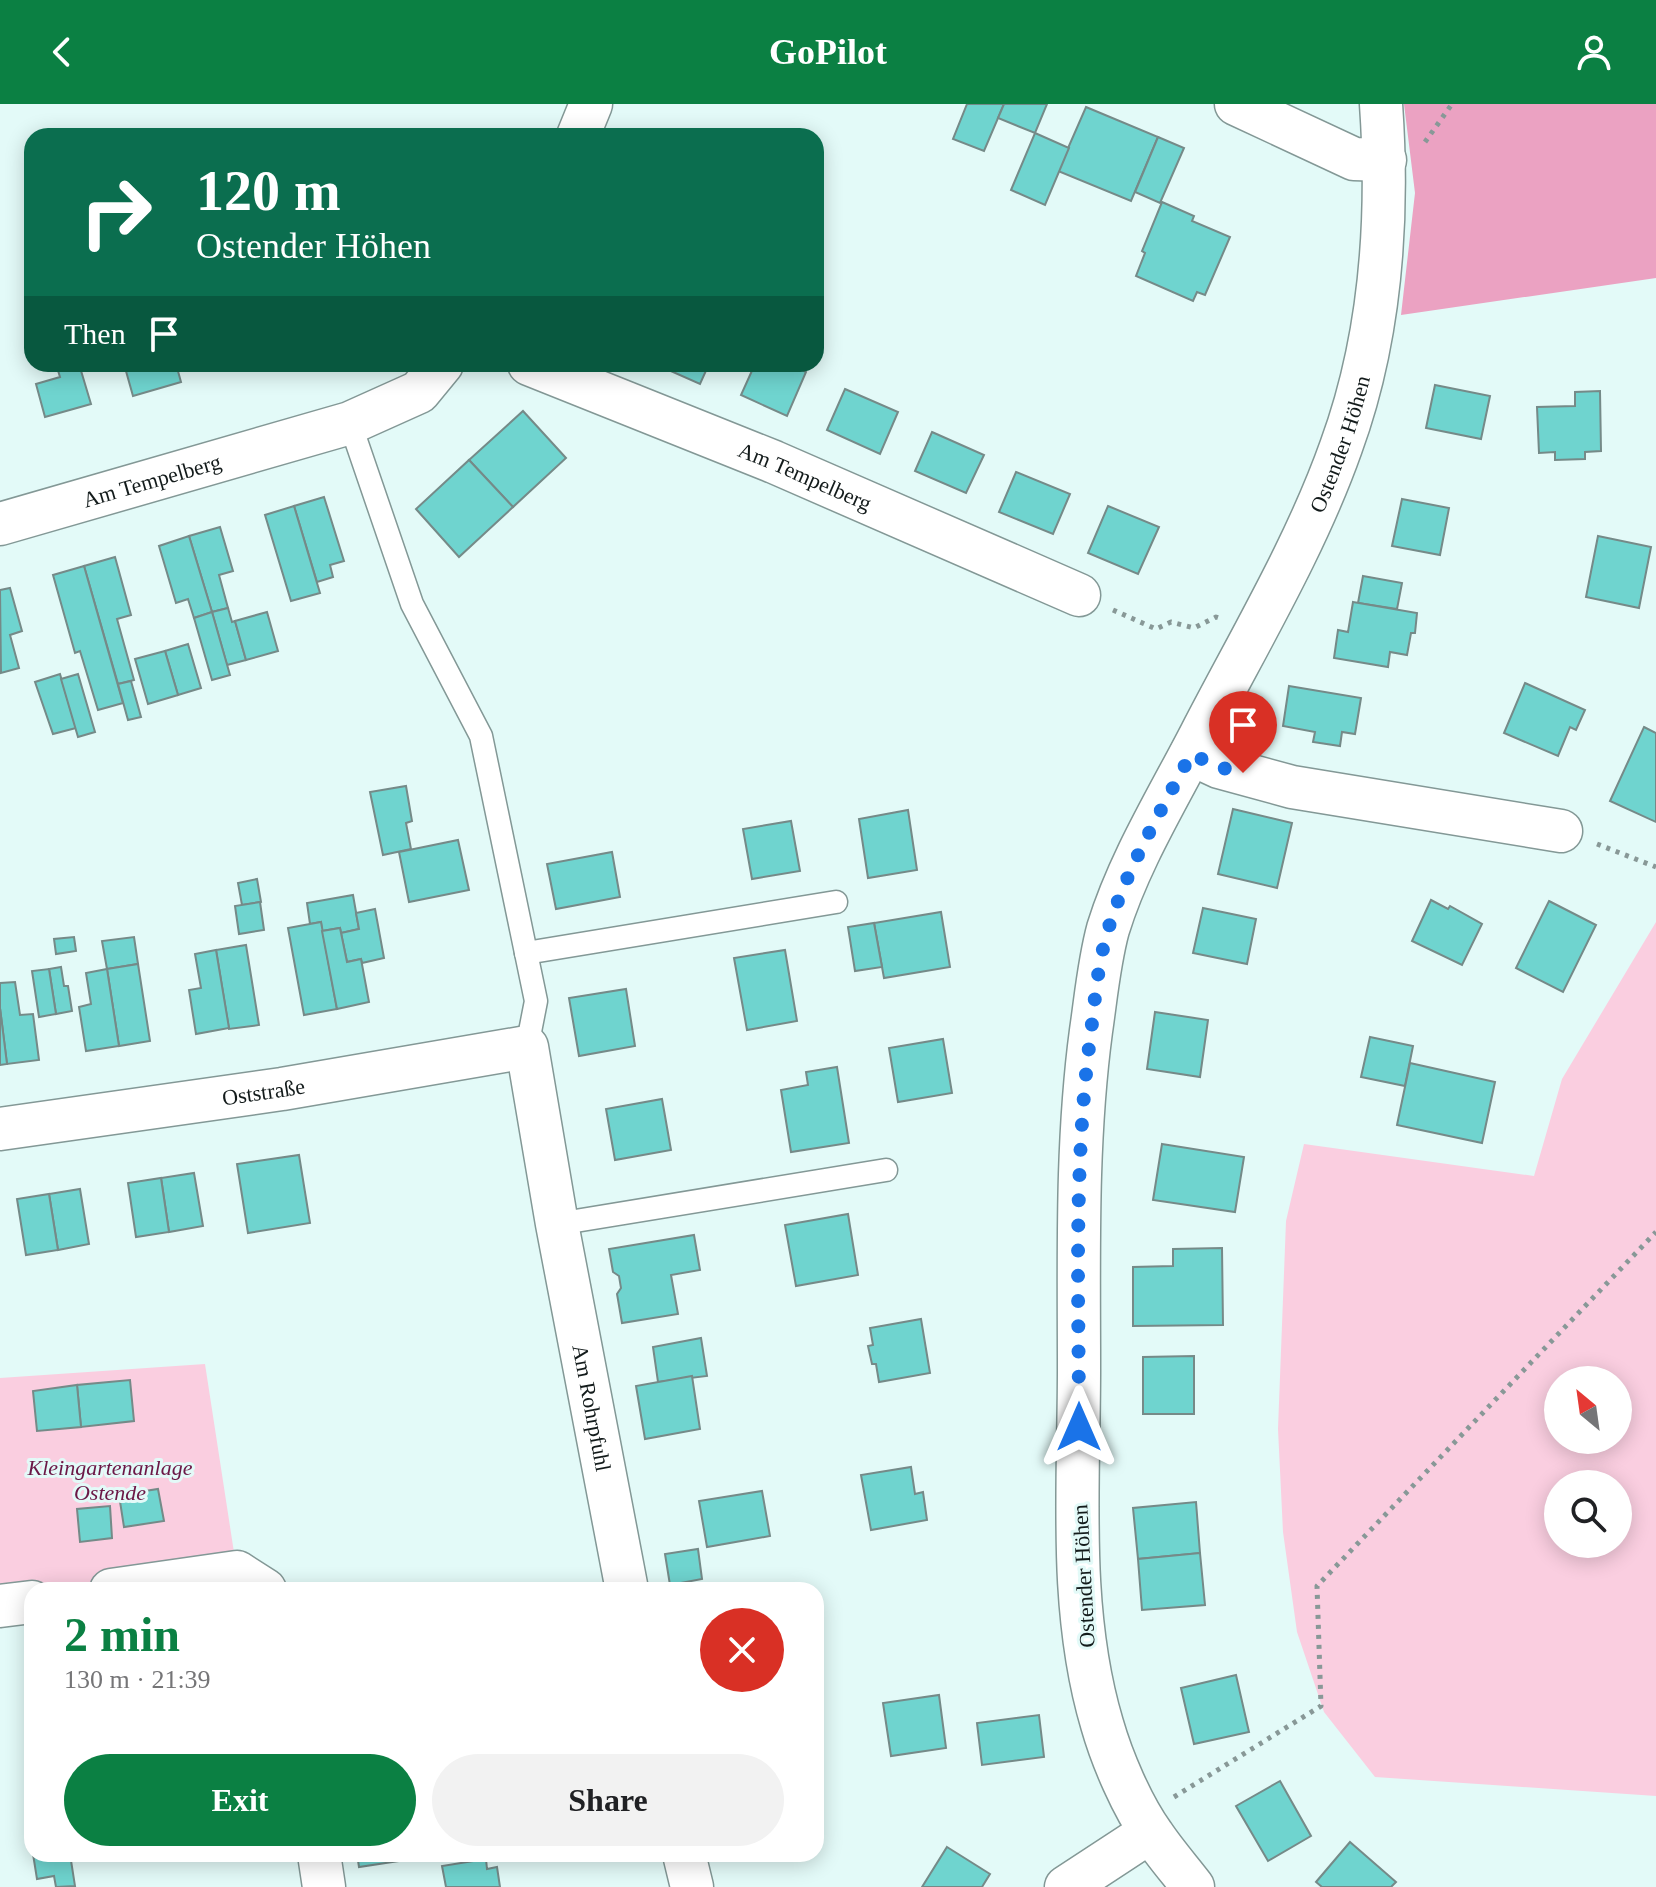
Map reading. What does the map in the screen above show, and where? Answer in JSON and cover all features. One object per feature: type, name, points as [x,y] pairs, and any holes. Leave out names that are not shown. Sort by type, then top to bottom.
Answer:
[{"type":"street","points":[[581,128],[591,104]]},
{"type":"street","points":[[1236,104],[1354,159],[1385,160]]},
{"type":"street","name":"Ostender Höhen","points":[[1193,1887],[1150,1832],[1124,1780],[1102,1726],[1084,1645],[1079,1579],[1079,1185],[1085,1076],[1108,930],[1134,864],[1309,524],[1341,447],[1358,392],[1379,287],[1385,160],[1381,104]]},
{"type":"street","name":"Am Tempelberg","points":[[0,524],[350,423],[419,392],[435,372]]},
{"type":"street","name":"Am Tempelberg","points":[[549,372],[774,462],[1079,595]]},
{"type":"street","points":[[1191,754],[1219,767],[1292,787],[1561,831]]},
{"type":"street","name":"Oststraße","points":[[0,1129],[282,1089],[527,1047]]},
{"type":"street","name":"Am Rohrpfuhl","points":[[527,1047],[557,1224],[625,1582]]},
{"type":"street","points":[[167,1582],[237,1572],[253,1582]]},
{"type":"street","points":[[0,1606],[24,1603]]},
{"type":"street","points":[[1066,1887],[1150,1832]]},
{"type":"street","points":[[320,1862],[324,1887]]},
{"type":"street","points":[[686,1862],[692,1887]]},
{"type":"lane","points":[[350,423],[412,604],[481,736],[536,1001],[527,1047]]},
{"type":"lane","points":[[526,953],[836,902]]},
{"type":"lane","points":[[557,1224],[886,1170]]},
{"type":"path","points":[[1138,621],[1156,629],[1171,622],[1194,628],[1216,617],[1252,635]]},
{"type":"path","points":[[1561,831],[1656,867]]},
{"type":"path","points":[[1150,1832],[1168,1801],[1321,1706],[1317,1586],[1656,1232]]},
{"type":"green space","points":[[1656,922],[1656,1796],[1375,1777],[1324,1712],[1297,1632],[1283,1532],[1278,1429],[1286,1221],[1304,1144],[1534,1176],[1562,1079]]},
{"type":"green space","name":"Kleingartenanlage Ostende","points":[[205,1364],[237,1572],[165,1582],[24,1582],[24,1594],[0,1605],[0,1378]]},
{"type":"shaded area","points":[[1404,104],[1656,104],[1656,278],[1401,315],[1415,193]]},
{"type":"building","points":[[967,104],[1004,104],[984,151],[953,139]]},
{"type":"building","points":[[1004,104],[1047,104],[1035,133],[998,118]]},
{"type":"building","points":[[1086,107],[1158,137],[1131,201],[1058,171]]},
{"type":"building","points":[[1035,133],[1069,148],[1045,205],[1011,190]]},
{"type":"building","points":[[1158,137],[1184,148],[1160,203],[1135,192]]},
{"type":"building","points":[[1162,202],[1194,216],[1192,221],[1230,237],[1205,295],[1197,292],[1193,301],[1136,276],[1145,253],[1142,251]]},
{"type":"building","points":[[58,372],[81,372],[91,404],[45,417],[36,384],[60,377]]},
{"type":"building","points":[[126,372],[178,372],[181,382],[133,396]]},
{"type":"building","points":[[673,372],[705,372],[700,384]]},
{"type":"building","points":[[751,372],[806,372],[787,416],[741,395]]},
{"type":"building","points":[[1435,385],[1490,396],[1481,439],[1426,428]]},
{"type":"building","points":[[845,389],[898,412],[880,454],[827,430]]},
{"type":"building","points":[[1600,391],[1601,451],[1585,452],[1585,459],[1555,460],[1555,452],[1539,453],[1537,407],[1575,406],[1575,392]]},
{"type":"building","points":[[523,411],[566,458],[513,507],[469,460]]},
{"type":"building","points":[[932,432],[984,455],[966,493],[915,471]]},
{"type":"building","points":[[469,460],[513,507],[459,557],[416,509]]},
{"type":"building","points":[[1016,472],[1070,494],[1053,534],[999,512]]},
{"type":"building","points":[[324,497],[344,561],[330,565],[333,577],[317,582],[294,506]]},
{"type":"building","points":[[1402,499],[1449,508],[1440,555],[1392,546]]},
{"type":"building","points":[[294,506],[320,593],[291,601],[265,515]]},
{"type":"building","points":[[1108,506],[1159,527],[1138,574],[1088,553]]},
{"type":"building","points":[[220,527],[233,571],[219,575],[228,608],[212,612],[189,536]]},
{"type":"building","points":[[189,536],[212,612],[194,618],[188,599],[176,603],[159,546]]},
{"type":"building","points":[[1598,536],[1651,547],[1639,608],[1586,597]]},
{"type":"building","points":[[115,557],[131,615],[117,619],[134,680],[118,684],[84,566]]},
{"type":"building","points":[[84,566],[123,703],[98,710],[80,651],[75,653],[53,575]]},
{"type":"building","points":[[1363,576],[1402,583],[1397,609],[1358,603]]},
{"type":"building","points":[[10,588],[22,631],[10,635],[19,668],[1,673],[0,590]]},
{"type":"building","points":[[1353,602],[1417,613],[1415,633],[1411,633],[1407,655],[1390,652],[1388,667],[1334,658],[1338,630],[1348,632]]},
{"type":"building","points":[[228,608],[246,660],[227,665],[212,612]]},
{"type":"building","points":[[212,612],[230,675],[212,680],[194,618]]},
{"type":"building","points":[[267,612],[278,651],[246,660],[235,621]]},
{"type":"building","points":[[188,644],[201,688],[178,695],[165,651]]},
{"type":"building","points":[[165,651],[178,695],[148,704],[135,659]]},
{"type":"building","points":[[60,674],[76,728],[53,734],[35,682]]},
{"type":"building","points":[[78,674],[95,732],[78,737],[61,679]]},
{"type":"building","points":[[131,681],[141,717],[128,720],[118,684]]},
{"type":"building","points":[[1525,683],[1585,710],[1576,730],[1570,727],[1558,756],[1504,733]]},
{"type":"building","points":[[1289,686],[1361,698],[1355,734],[1342,732],[1340,746],[1313,742],[1315,732],[1283,726]]},
{"type":"building","points":[[1644,727],[1656,733],[1656,822],[1610,801]]},
{"type":"building","points":[[406,786],[412,821],[406,823],[411,849],[383,855],[370,792]]},
{"type":"building","points":[[1233,809],[1292,823],[1277,888],[1218,874]]},
{"type":"building","points":[[908,810],[917,870],[868,878],[859,819]]},
{"type":"building","points":[[791,821],[800,871],[752,879],[743,829]]},
{"type":"building","points":[[458,840],[469,890],[409,902],[399,852]]},
{"type":"building","points":[[612,852],[620,897],[556,909],[547,864]]},
{"type":"building","points":[[257,879],[261,902],[242,905],[238,883]]},
{"type":"building","points":[[353,895],[359,929],[341,933],[340,928],[322,931],[321,922],[310,924],[307,903]]},
{"type":"building","points":[[1431,900],[1448,909],[1450,906],[1482,924],[1462,965],[1412,941]]},
{"type":"building","points":[[1549,901],[1596,925],[1563,992],[1516,968]]},
{"type":"building","points":[[260,902],[264,930],[239,934],[235,906]]},
{"type":"building","points":[[1203,908],[1256,919],[1247,964],[1193,953]]},
{"type":"building","points":[[375,909],[384,958],[362,963],[361,959],[347,962],[341,933],[359,929],[356,913]]},
{"type":"building","points":[[941,912],[950,967],[884,978],[874,923]]},
{"type":"building","points":[[321,922],[337,1009],[304,1015],[288,928]]},
{"type":"building","points":[[874,923],[882,967],[855,971],[848,927]]},
{"type":"building","points":[[340,928],[347,962],[361,959],[369,1002],[337,1009],[322,931]]},
{"type":"building","points":[[74,937],[76,951],[56,954],[54,939]]},
{"type":"building","points":[[134,937],[138,964],[107,969],[102,941]]},
{"type":"building","points":[[246,945],[259,1025],[229,1029],[216,950]]},
{"type":"building","points":[[216,950],[229,1028],[196,1034],[189,990],[201,988],[195,954]]},
{"type":"building","points":[[785,950],[797,1021],[747,1030],[734,958]]},
{"type":"building","points":[[138,964],[150,1041],[119,1046],[107,969]]},
{"type":"building","points":[[61,967],[72,1011],[56,1014],[49,969]]},
{"type":"building","points":[[49,969],[56,1014],[39,1017],[32,971]]},
{"type":"building","points":[[107,969],[119,1046],[86,1051],[79,1007],[91,1004],[86,973]]},
{"type":"building","points":[[15,982],[20,1015],[33,1014],[39,1060],[7,1064],[0,983]]},
{"type":"building","points":[[626,989],[635,1046],[579,1056],[569,998]]},
{"type":"building","points":[[0,1008],[7,1064],[0,1065]]},
{"type":"building","points":[[1155,1012],[1208,1020],[1200,1077],[1147,1069]]},
{"type":"building","points":[[1370,1037],[1413,1046],[1405,1086],[1361,1077]]},
{"type":"building","points":[[943,1039],[952,1093],[898,1102],[889,1048]]},
{"type":"building","points":[[1410,1063],[1495,1082],[1482,1143],[1397,1125]]},
{"type":"building","points":[[837,1067],[849,1143],[791,1152],[781,1090],[808,1085],[806,1072]]},
{"type":"building","points":[[662,1099],[671,1150],[615,1160],[606,1109]]},
{"type":"building","points":[[1162,1144],[1244,1157],[1235,1212],[1153,1200]]},
{"type":"building","points":[[299,1155],[310,1223],[248,1233],[237,1164]]},
{"type":"building","points":[[194,1173],[203,1226],[169,1232],[161,1178]]},
{"type":"building","points":[[161,1178],[169,1232],[136,1237],[128,1183]]},
{"type":"building","points":[[80,1189],[89,1244],[58,1250],[49,1194]]},
{"type":"building","points":[[49,1194],[58,1250],[26,1255],[17,1199]]},
{"type":"building","points":[[848,1214],[858,1275],[796,1286],[785,1225]]},
{"type":"building","points":[[694,1235],[700,1270],[671,1275],[678,1314],[622,1323],[617,1294],[621,1288],[619,1276],[613,1272],[609,1249]]},
{"type":"building","points":[[1222,1248],[1223,1325],[1133,1326],[1133,1267],[1173,1266],[1173,1249]]},
{"type":"building","points":[[921,1319],[930,1373],[879,1382],[868,1346],[873,1345],[870,1328]]},
{"type":"building","points":[[701,1338],[707,1376],[658,1382],[653,1347]]},
{"type":"building","points":[[1194,1356],[1194,1414],[1143,1414],[1143,1357]]},
{"type":"building","points":[[692,1376],[700,1429],[645,1439],[636,1386]]},
{"type":"building","points":[[130,1380],[134,1421],[81,1427],[77,1385]]},
{"type":"building","points":[[77,1385],[81,1427],[37,1431],[33,1391]]},
{"type":"building","points":[[911,1467],[915,1494],[923,1492],[927,1520],[871,1530],[861,1475]]},
{"type":"building","points":[[158,1489],[164,1521],[124,1527],[119,1495]]},
{"type":"building","points":[[762,1491],[770,1536],[707,1547],[699,1501]]},
{"type":"building","points":[[1196,1502],[1200,1553],[1138,1559],[1133,1508]]},
{"type":"building","points":[[110,1506],[112,1538],[80,1542],[77,1509]]},
{"type":"building","points":[[698,1549],[702,1579],[670,1582],[665,1554]]},
{"type":"building","points":[[1200,1553],[1205,1605],[1142,1610],[1138,1559]]},
{"type":"building","points":[[1236,1675],[1249,1732],[1194,1744],[1181,1688]]},
{"type":"building","points":[[939,1695],[946,1748],[891,1756],[883,1703]]},
{"type":"building","points":[[1039,1715],[1044,1757],[982,1765],[977,1723]]},
{"type":"building","points":[[1280,1781],[1311,1836],[1268,1861],[1236,1806]]},
{"type":"building","points":[[1350,1842],[1396,1882],[1391,1887],[1322,1887],[1316,1882]]},
{"type":"building","points":[[947,1847],[990,1874],[982,1887],[922,1887]]},
{"type":"building","points":[[34,1862],[71,1862],[75,1886],[56,1887],[54,1876],[37,1879]]},
{"type":"building","points":[[358,1862],[392,1862],[359,1867]]},
{"type":"building","points":[[486,1862],[487,1869],[497,1867],[500,1887],[446,1887],[442,1866]]},
{"type":"route","points":[[1079,1427],[1079,1185],[1085,1076],[1108,930],[1134,864],[1191,754],[1219,767],[1243,773]]}]
